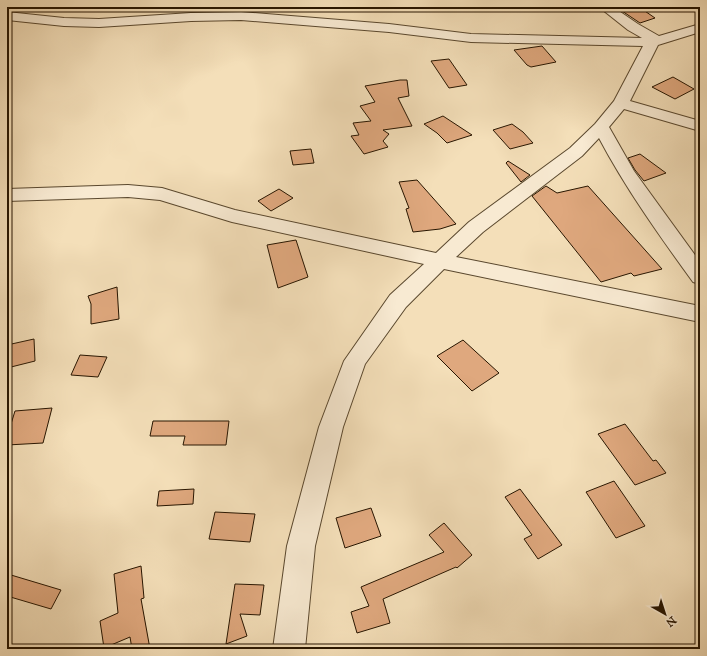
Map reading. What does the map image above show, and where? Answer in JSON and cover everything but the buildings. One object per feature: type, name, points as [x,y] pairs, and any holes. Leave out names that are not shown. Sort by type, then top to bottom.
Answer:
[{"type":"street","points":[[605,7],[654,41]]},
{"type":"street","points":[[7,16],[64,22],[99,23],[191,17],[241,16],[389,28],[471,38],[654,41],[700,28]]},
{"type":"street","points":[[289,649],[301,546],[331,427],[355,361],[398,301],[440,261],[476,227],[576,152],[601,127],[621,103],[654,41]]},
{"type":"street","points":[[621,103],[700,126]]},
{"type":"street","points":[[601,127],[630,177],[700,277]]},
{"type":"street","points":[[7,195],[120,191],[162,194],[232,216],[440,261],[700,314]]}]
